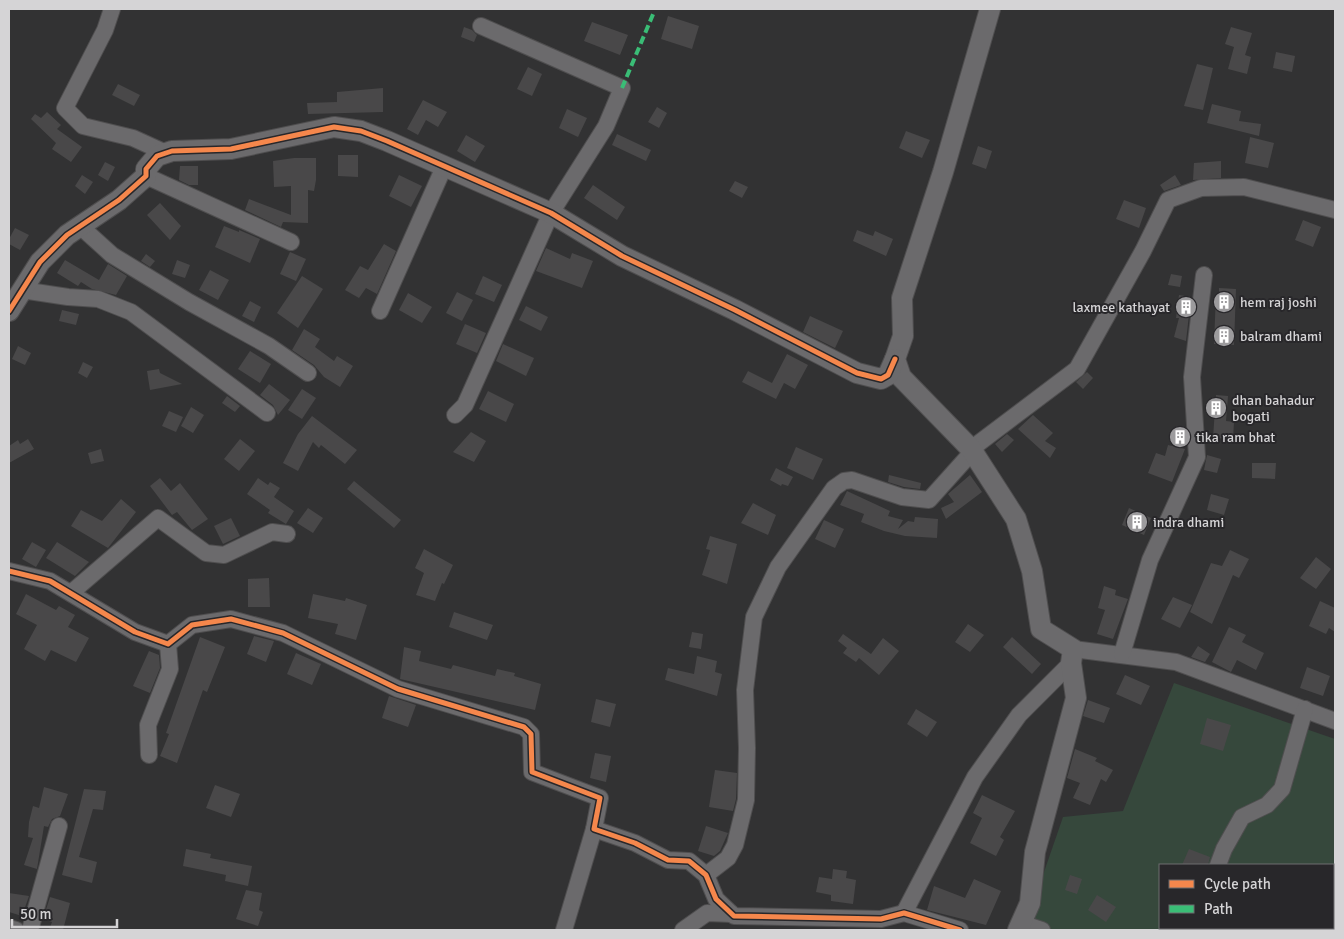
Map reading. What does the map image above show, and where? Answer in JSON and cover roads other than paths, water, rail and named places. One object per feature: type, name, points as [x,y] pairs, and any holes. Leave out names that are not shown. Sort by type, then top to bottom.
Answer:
[{"type":"street","points":[[112,9],[105,30],[65,108],[83,126],[133,138],[166,153]]},
{"type":"street","points":[[9,311],[40,262],[67,235],[119,200],[146,176],[146,169],[157,156],[166,153],[230,149],[334,127],[361,131],[551,213],[622,256],[735,310],[857,373],[881,379],[888,375],[903,336],[902,298],[943,172],[990,9]]},
{"type":"street","points":[[456,415],[465,405],[551,213],[606,126],[622,88],[481,26]]},
{"type":"street","points":[[380,311],[444,167]]},
{"type":"street","points":[[146,176],[291,242]]},
{"type":"street","points":[[706,875],[728,858],[746,800],[748,748],[745,690],[754,617],[778,567],[834,488],[844,481],[852,480],[902,497],[928,500],[972,450],[1077,369],[1144,251],[1168,200],[1201,188],[1244,187],[1335,210]]},
{"type":"street","points":[[80,226],[112,255],[189,302],[269,346],[308,374]]},
{"type":"street","points":[[1122,654],[1150,560],[1197,457],[1192,377],[1204,275]]},
{"type":"street","points":[[22,290],[68,298],[98,299],[131,312],[267,413]]},
{"type":"street","points":[[895,359],[901,377],[972,450],[1016,519],[1032,571],[1041,629],[1072,656],[1122,654],[1176,662],[1335,721]]},
{"type":"street","points":[[72,592],[158,518],[206,553],[224,555],[272,532],[287,534]]},
{"type":"street","points":[[9,571],[50,581],[72,592],[135,632],[168,644]]},
{"type":"street","points":[[168,644],[192,625],[231,619],[282,633],[398,689],[524,727],[532,734],[532,772],[600,798],[594,829],[564,930]]},
{"type":"street","points":[[149,755],[148,725],[170,669],[168,644]]},
{"type":"street","points":[[904,913],[975,777],[1019,715],[1072,656]]},
{"type":"street","points":[[1042,930],[1020,926],[1030,903],[1037,842],[1076,698],[1072,656]]},
{"type":"street","points":[[1218,864],[1224,849],[1242,817],[1267,805],[1282,789],[1305,709]]},
{"type":"street","points":[[30,930],[59,826]]},
{"type":"street","points":[[594,829],[635,843],[668,860],[690,861],[706,875],[716,899],[732,914]]},
{"type":"street","points":[[683,930],[707,913],[732,914],[734,916],[881,918],[904,913],[960,930]]},
{"type":"street","points":[[9,928],[16,930]]},
{"type":"place","name":"hem raj joshi","points":[[1224,302]]},
{"type":"place","name":"laxmee kathayat","points":[[1186,307]]},
{"type":"place","name":"balram dhami","points":[[1224,336]]},
{"type":"place","name":"dhan bahadur bogati","points":[[1216,408]]},
{"type":"place","name":"tika ram bhat","points":[[1180,437]]},
{"type":"place","name":"indra dhami","points":[[1137,522]]}]
